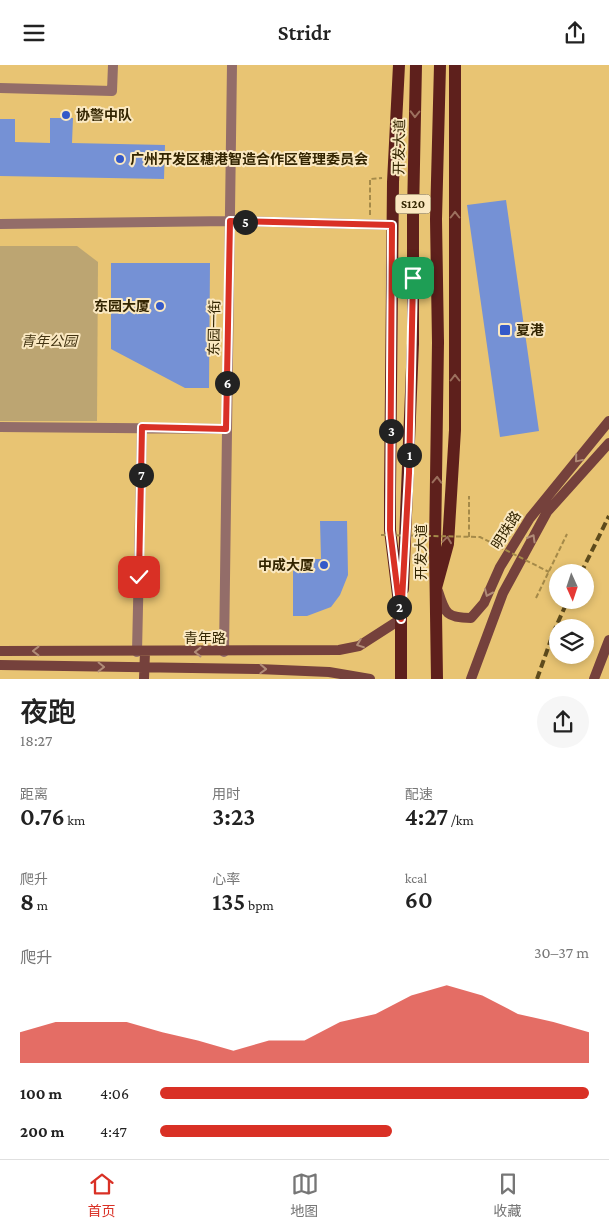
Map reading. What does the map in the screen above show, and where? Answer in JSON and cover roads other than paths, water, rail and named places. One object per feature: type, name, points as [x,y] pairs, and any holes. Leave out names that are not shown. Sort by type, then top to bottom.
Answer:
[{"type":"main road","points":[[399,65],[392,225],[390,530],[401,619]]},
{"type":"main road","name":"开发大道","points":[[401,679],[401,619],[413,343],[412,214],[416,65]]},
{"type":"main road","name":"开发大道","points":[[438,679],[435,547],[438,342],[436,219],[440,65]]},
{"type":"main road","points":[[436,588],[448,543],[455,430],[454,65]]},
{"type":"main road","name":"明珠路","points":[[436,588],[445,611],[456,619],[471,619],[484,603],[500,567],[530,518],[609,421]]},
{"type":"main road","name":"明珠路","points":[[471,679],[503,593],[547,512],[609,443]]},
{"type":"main road","name":"青年路","points":[[0,651],[224,652],[339,650],[359,646],[401,619]]},
{"type":"main road","points":[[594,679],[609,640]]},
{"type":"main road","points":[[141,652],[144,679]]},
{"type":"main road","points":[[0,665],[329,672],[370,679]]},
{"type":"street","points":[[0,88],[112,91],[113,65]]},
{"type":"street","name":"东园一街","points":[[224,652],[232,65]]},
{"type":"street","points":[[0,223],[230,221],[392,225]]},
{"type":"street","points":[[0,427],[226,429]]},
{"type":"street","points":[[141,652],[142,427]]},
{"type":"railway","points":[[585,564],[609,516]]},
{"type":"railway","points":[[537,679],[564,609]]},
{"type":"place","name":"协警中队","points":[[66,115]]},
{"type":"place","name":"广州开发区穗港智造合作区管理委员会","points":[[120,159]]},
{"type":"place","name":"东园大厦","points":[[160,306]]},
{"type":"place","name":"夏港","points":[[505,330]]},
{"type":"place","name":"中成大厦","points":[[324,565]]},
{"type":"park label","name":"青年公园","points":[[49,341]]}]
